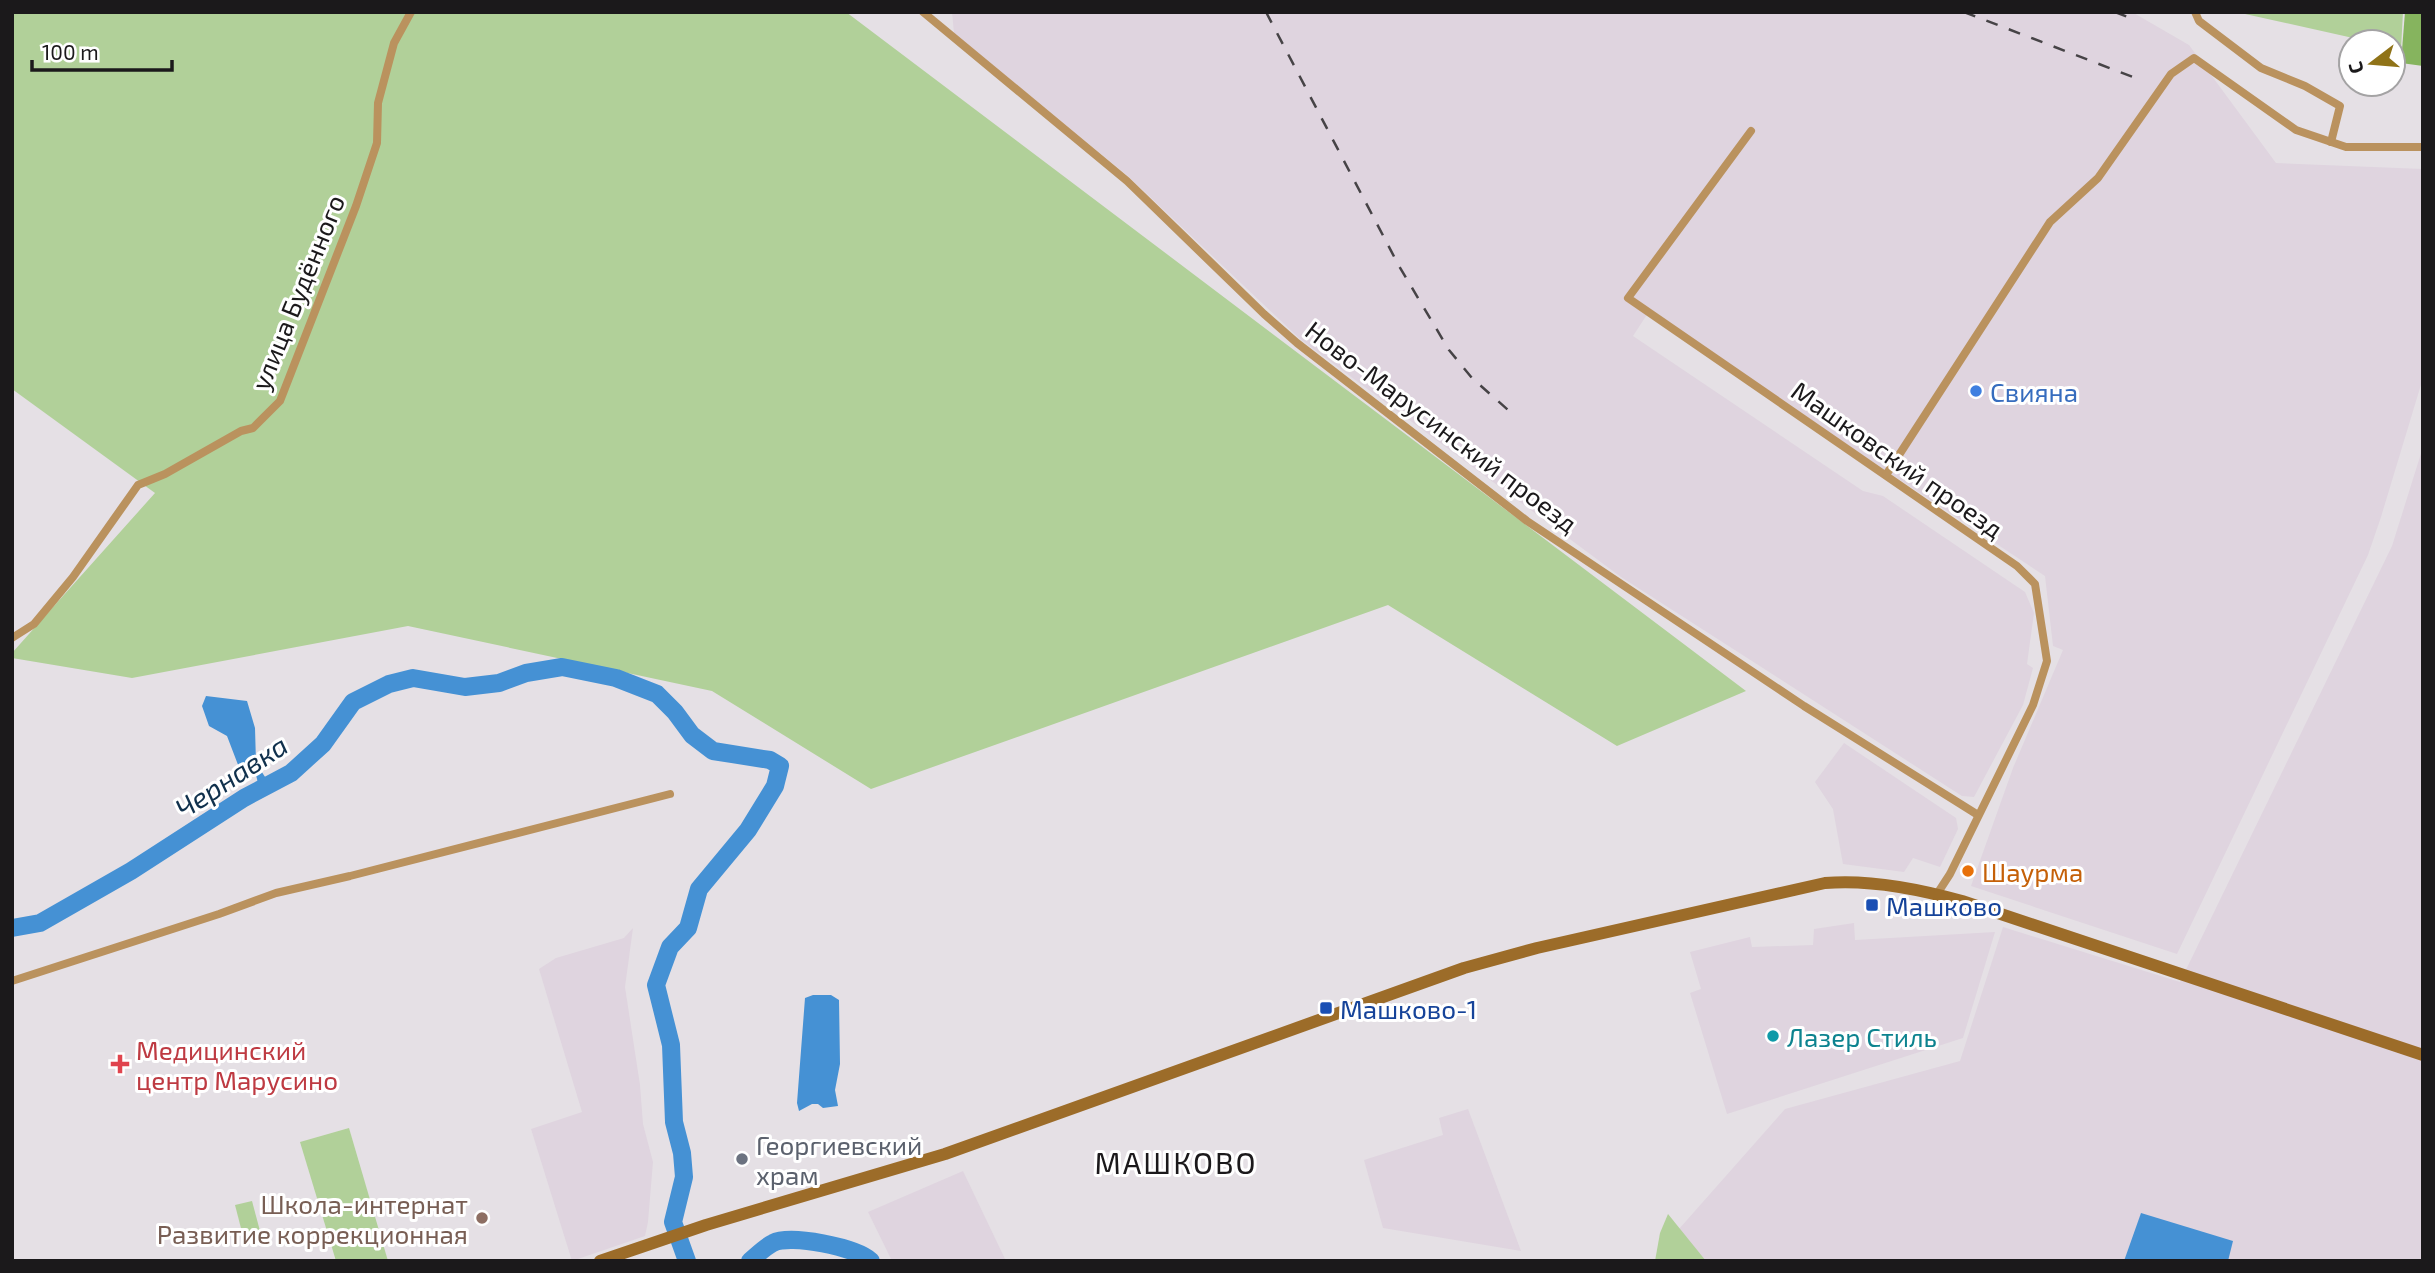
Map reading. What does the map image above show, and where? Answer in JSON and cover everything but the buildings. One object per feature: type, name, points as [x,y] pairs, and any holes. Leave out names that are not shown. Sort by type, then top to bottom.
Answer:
[{"type":"street","name":"улица Будённого","points":[[12,638],[34,624],[73,577],[138,485],[165,474],[241,431],[253,428],[280,401],[356,206],[377,143],[378,103],[394,43],[411,12]]},
{"type":"street","name":"Ново-Марусинский проезд","points":[[923,12],[1127,181],[1297,343],[1527,521],[1804,706],[1978,815]]},
{"type":"street","points":[[2195,12],[2199,21],[2261,68],[2305,86],[2340,106],[2331,142]]},
{"type":"street","points":[[1886,475],[2050,222],[2098,178],[2171,74],[2194,58],[2296,130],[2346,147],[2423,147]]},
{"type":"street","name":"Машковский проезд","points":[[1751,131],[1628,298],[2017,566],[2035,584],[2047,661],[2033,705],[1950,874],[1937,894]]},
{"type":"street","points":[[12,981],[298,886],[350,876],[670,794]]},
{"type":"street","points":[[600,1261],[706,1225],[945,1154],[1424,982],[1501,957],[1825,883],[1857,883],[1937,894],[2423,1055]]},
{"type":"shaded area","points":[[952,12],[2132,12],[2189,45],[2276,163],[2423,169],[2423,378],[2381,517],[2368,555],[2177,954],[1971,886],[2013,768],[2063,650],[2053,646],[2045,576],[1648,313],[1633,336],[1863,491],[1883,496],[2025,592],[2034,613],[2027,664],[2033,668],[2023,705],[1974,797],[1962,796],[1621,577],[1300,339],[1129,177],[954,33]]},
{"type":"shaded area","points":[[2423,447],[2423,1261],[1704,1261],[1679,1229],[1785,1109],[1960,1061],[2003,927],[2180,982],[2392,546]]},
{"type":"shaded area","points":[[1844,743],[1956,818],[1958,829],[1940,867],[1913,858],[1904,872],[1843,864],[1833,809],[1815,782]]},
{"type":"shaded area","points":[[1854,923],[1855,940],[1995,932],[1963,1038],[1727,1114],[1690,993],[1701,989],[1690,952],[1750,937],[1752,947],[1813,945],[1814,929]]},
{"type":"shaded area","points":[[633,928],[625,987],[640,1085],[643,1124],[653,1162],[648,1222],[645,1236],[572,1261],[531,1129],[582,1112],[539,969],[556,958],[624,938]]},
{"type":"shaded area","points":[[1468,1109],[1521,1251],[1383,1228],[1364,1160],[1443,1135],[1439,1118]]},
{"type":"shaded area","points":[[963,1171],[1006,1261],[892,1261],[868,1212]]},
{"type":"green space","points":[[12,12],[846,12],[1746,691],[1617,746],[1388,605],[871,789],[712,691],[408,626],[132,678],[12,658],[12,653],[155,493],[12,389]]},
{"type":"green space","points":[[2236,12],[2403,12],[2402,28],[2337,28],[2337,34]]},
{"type":"green space","points":[[2405,12],[2423,12],[2423,66],[2407,64],[2407,28],[2404,28]]},
{"type":"green space","points":[[349,1128],[388,1261],[336,1261],[300,1142]]},
{"type":"green space","points":[[252,1201],[260,1231],[243,1236],[235,1205]]},
{"type":"green space","points":[[1668,1214],[1706,1261],[1655,1261],[1660,1233]]},
{"type":"water","points":[[206,696],[247,701],[255,728],[256,763],[267,780],[258,783],[256,775],[240,770],[227,736],[209,726],[202,706]]},
{"type":"water","points":[[831,995],[839,1000],[840,1064],[835,1090],[838,1106],[823,1108],[812,1104],[799,1111],[797,1103],[805,998]]},
{"type":"water","points":[[2141,1213],[2233,1241],[2228,1261],[2124,1261]]},
{"type":"waterway","name":"Чернавка","points":[[12,928],[40,923],[131,871],[244,798],[291,773],[323,744],[353,702],[389,684],[413,678],[465,687],[499,683],[526,673],[562,667],[616,678],[657,694],[692,735],[713,751],[770,760],[780,766],[775,786],[748,830],[699,889],[688,928],[670,947],[656,985],[671,1045],[674,1122],[682,1153],[684,1177],[673,1222],[687,1261]]},
{"type":"waterway","name":"Чернавка","points":[[750,1261],[773,1243],[793,1240],[838,1247],[871,1261]]},
{"type":"railway","points":[[1266,12],[1399,266],[1449,350],[1472,378],[1516,417]]},
{"type":"railway","points":[[1964,12],[2138,79]]},
{"type":"railway","points":[[2115,12],[2128,17]]},
{"type":"place","name":"Свияна","points":[[1976,391]]},
{"type":"place","name":"Шаурма","points":[[1968,871]]},
{"type":"place","name":"Машково","points":[[1872,905]]},
{"type":"place","name":"Машково-1","points":[[1326,1008]]},
{"type":"place","name":"Лазер Стиль","points":[[1773,1036]]},
{"type":"place","name":"Медицинский центр Марусино","points":[[120,1064]]},
{"type":"place","name":"Георгиевский храм","points":[[742,1159]]},
{"type":"place","name":"Школа-интернат Развитие коррекционная","points":[[482,1218]]},
{"type":"district","name":"МАШКОВО","points":[[1176,1162]]}]
